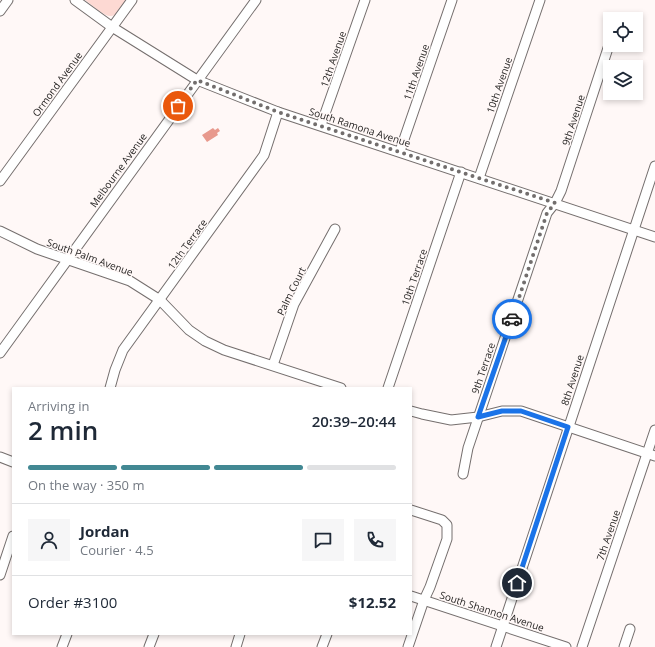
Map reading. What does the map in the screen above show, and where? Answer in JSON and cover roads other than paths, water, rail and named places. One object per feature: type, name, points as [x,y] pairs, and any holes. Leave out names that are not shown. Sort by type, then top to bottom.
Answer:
[{"type":"street","points":[[0,11],[8,0]]},
{"type":"street","name":"South Ramona Avenue","points":[[75,0],[112,27],[197,80],[278,112],[400,151],[655,237]]},
{"type":"street","name":"Ormond Avenue","points":[[0,181],[132,0]]},
{"type":"street","name":"Melbourne Avenue","points":[[0,354],[66,260],[256,0]]},
{"type":"street","name":"12th Avenue","points":[[321,125],[365,0]]},
{"type":"street","name":"11th Avenue","points":[[400,151],[452,0]]},
{"type":"street","name":"10th Avenue","points":[[479,178],[540,0]]},
{"type":"street","name":"9th Avenue","points":[[555,203],[561,191],[607,52]]},
{"type":"street","name":"12th Terrace","points":[[110,387],[123,350],[264,155],[278,112]]},
{"type":"street","name":"8th Avenue","points":[[496,647],[655,166]]},
{"type":"street","name":"10th Terrace","points":[[388,387],[461,172]]},
{"type":"street","name":"9th Terrace","points":[[463,474],[468,448],[547,213],[555,203]]},
{"type":"street","name":"Palm Court","points":[[273,365],[294,304],[335,229]]},
{"type":"street","name":"South Palm Avenue","points":[[0,231],[37,249],[130,281],[160,300],[189,330],[205,341],[224,350],[338,387]]},
{"type":"street","points":[[412,411],[451,420],[478,417],[502,411],[521,411],[651,454]]},
{"type":"street","name":"7th Avenue","points":[[582,647],[651,454],[655,430]]},
{"type":"street","points":[[0,458],[12,462]]},
{"type":"street","points":[[408,647],[447,539],[446,525],[442,520],[412,510]]},
{"type":"street","points":[[0,574],[12,539]]},
{"type":"street","name":"South Shannon Avenue","points":[[412,596],[566,647]]},
{"type":"street","points":[[624,647],[630,629]]},
{"type":"street","points":[[62,647],[66,635]]},
{"type":"street","points":[[149,647],[154,635]]},
{"type":"street","points":[[236,647],[240,635]]},
{"type":"street","points":[[322,647],[327,635]]}]
